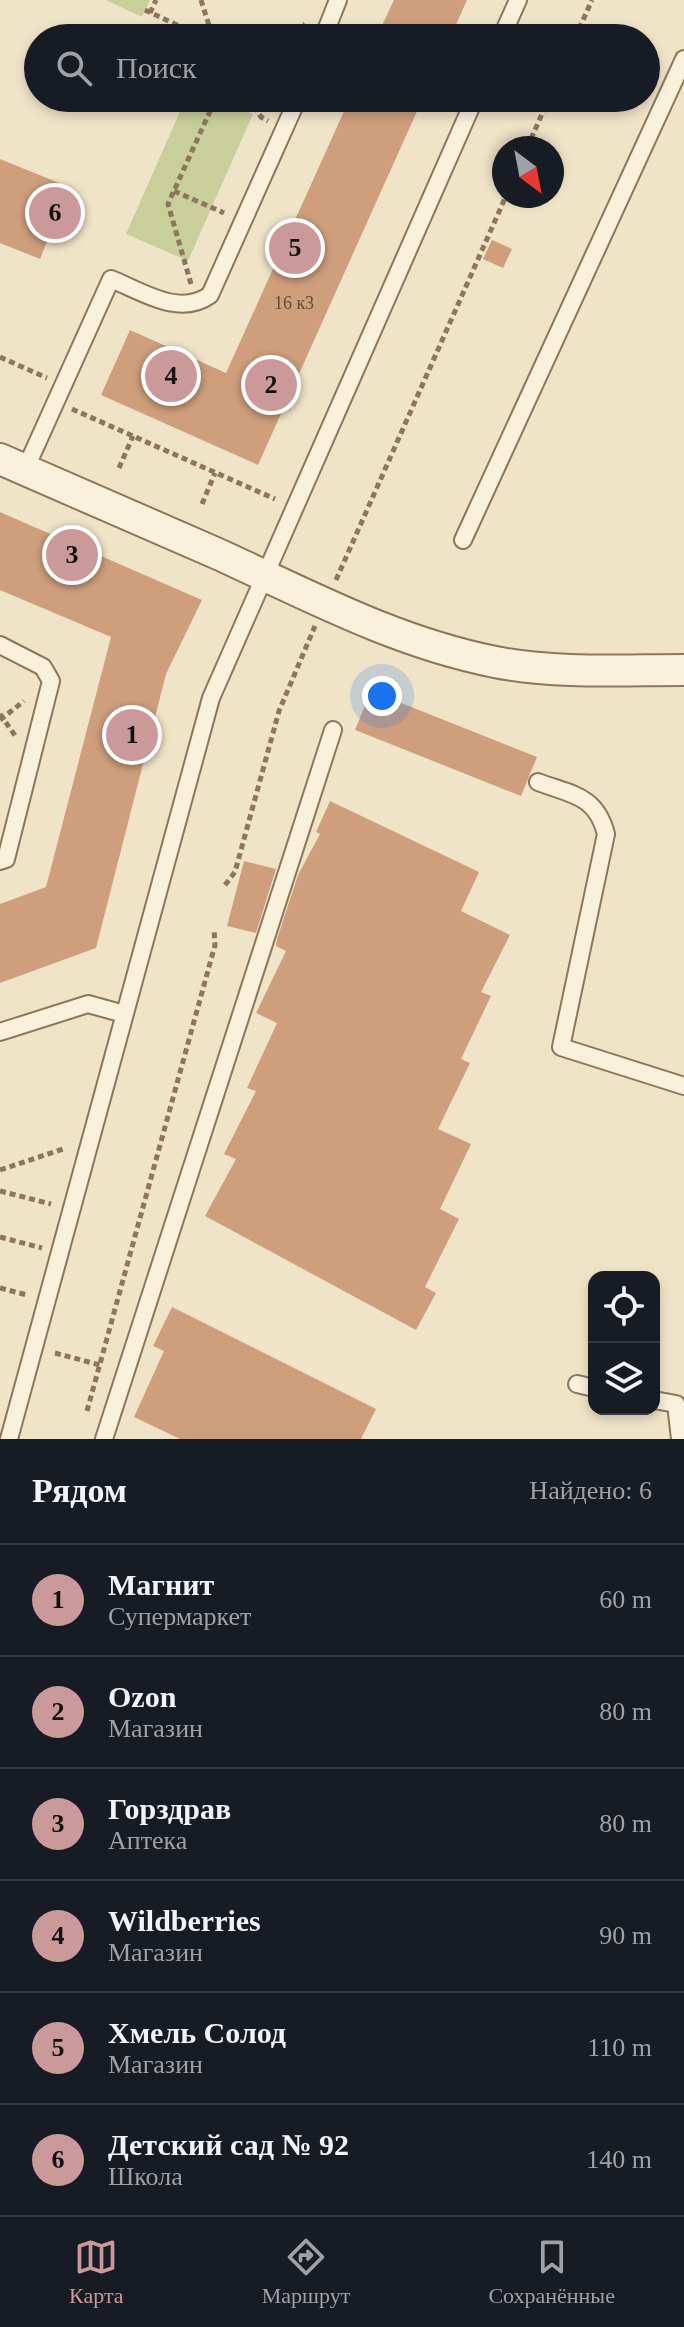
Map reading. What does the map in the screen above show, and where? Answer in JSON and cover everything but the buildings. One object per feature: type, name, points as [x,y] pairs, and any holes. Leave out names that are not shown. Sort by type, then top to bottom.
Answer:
[{"type":"street","points":[[12,464],[358,621],[415,643],[499,663],[585,670],[684,670]]},
{"type":"lane","points":[[329,24],[338,0]]},
{"type":"lane","points":[[507,24],[518,0]]},
{"type":"lane","points":[[660,111],[684,59]]},
{"type":"lane","points":[[12,464],[55,402],[111,279],[178,306],[197,304],[210,295],[292,112]]},
{"type":"lane","points":[[9,1439],[211,698],[469,112]]},
{"type":"lane","points":[[463,540],[660,112]]},
{"type":"lane","points":[[0,645],[43,667],[51,681],[6,859],[0,861]]},
{"type":"lane","points":[[104,1439],[333,730]]},
{"type":"lane","points":[[538,782],[589,801],[601,816],[606,834],[561,1047],[684,1086]]},
{"type":"lane","points":[[0,1032],[88,1004],[124,1014]]},
{"type":"lane","points":[[577,1384],[588,1387]]},
{"type":"lane","points":[[660,1401],[676,1404],[680,1439]]},
{"type":"path","points":[[156,0],[148,12],[174,24]]},
{"type":"path","points":[[201,0],[209,24]]},
{"type":"path","points":[[581,24],[592,0]]},
{"type":"path","points":[[197,304],[168,204],[210,112]]},
{"type":"path","points":[[532,136],[543,112]]},
{"type":"path","points":[[174,191],[243,222]]},
{"type":"path","points":[[333,588],[501,208]]},
{"type":"path","points":[[0,357],[63,385]]},
{"type":"path","points":[[55,402],[294,507]]},
{"type":"path","points":[[119,468],[133,436]]},
{"type":"path","points":[[202,504],[215,473]]},
{"type":"path","points":[[225,885],[235,872],[279,711],[316,625]]},
{"type":"path","points":[[84,1424],[215,945],[214,929]]},
{"type":"path","points":[[0,1170],[90,1140]]},
{"type":"path","points":[[0,1191],[71,1210]]},
{"type":"path","points":[[0,1237],[60,1253]]},
{"type":"path","points":[[34,1347],[100,1365]]},
{"type":"green space","points":[[106,0],[150,0],[142,17]]},
{"type":"green space","points":[[180,112],[253,114],[188,261],[126,234]]},
{"type":"place","name":"Детский сад № 92","points":[[55,213]]},
{"type":"place","name":"Хмель Солод","points":[[295,248]]},
{"type":"place","name":"Wildberries","points":[[171,376]]},
{"type":"place","name":"Ozon","points":[[271,385]]},
{"type":"place","name":"Горздрав","points":[[72,555]]},
{"type":"place","name":"Магнит","points":[[132,735]]}]
